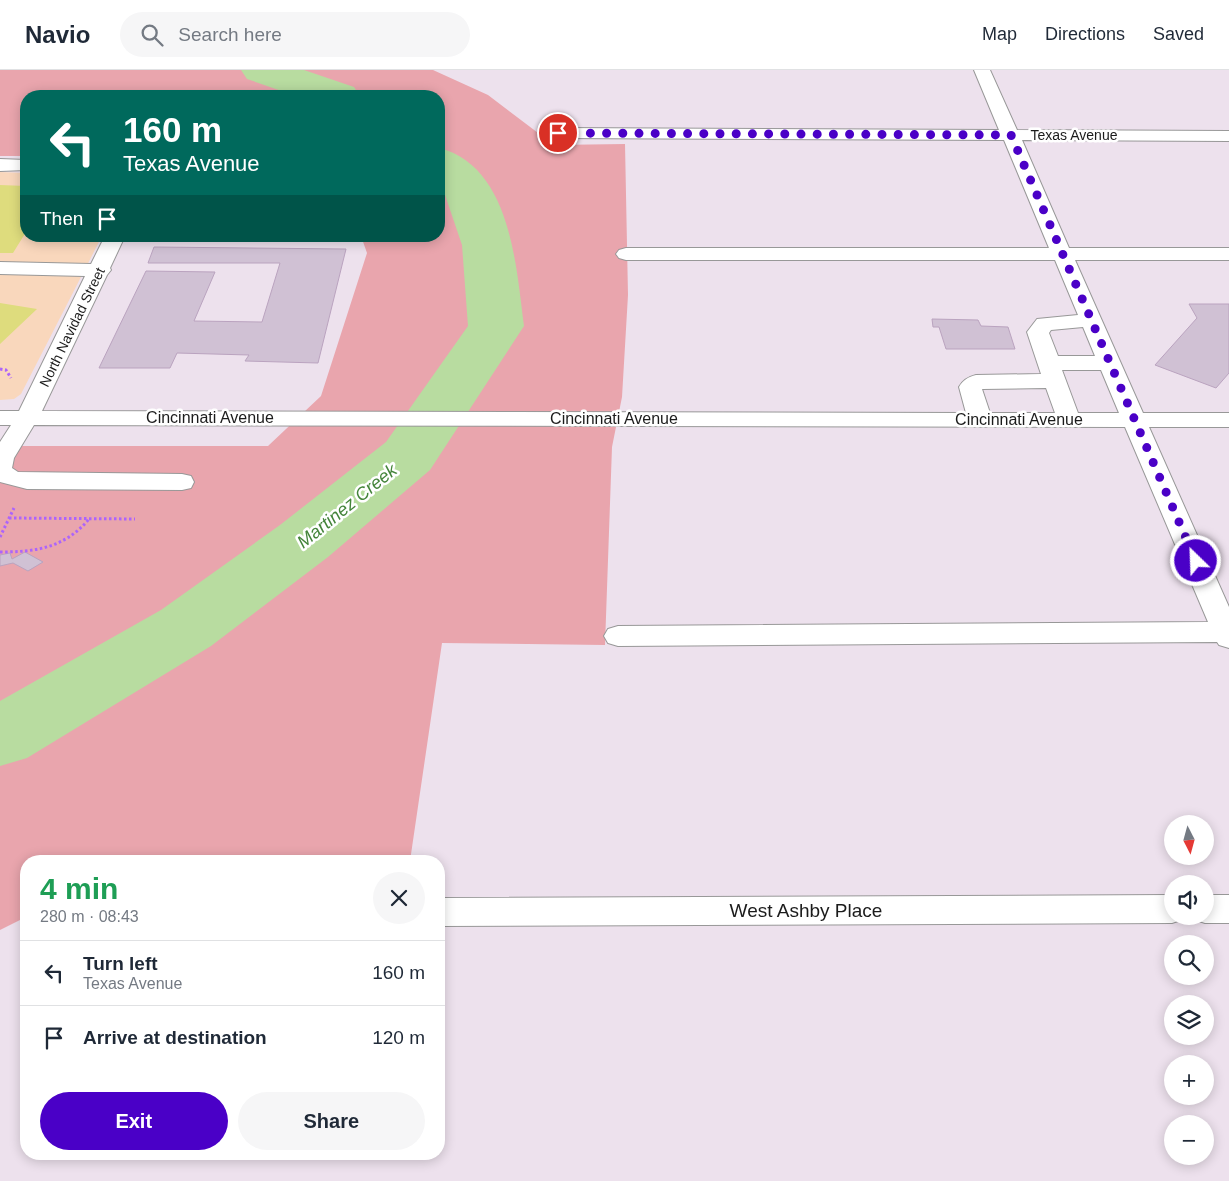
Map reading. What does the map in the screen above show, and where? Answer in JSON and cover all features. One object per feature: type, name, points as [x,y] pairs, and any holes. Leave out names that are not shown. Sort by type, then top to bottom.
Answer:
[{"type":"street","points":[[618,636],[1228,634],[982,70]]},
{"type":"street","name":"Texas Avenue","points":[[558,133],[1229,136]]},
{"type":"street","points":[[0,165],[20,165]]},
{"type":"street","name":"North Navidad Street","points":[[0,469],[2,458],[27,418],[101,270],[113,242]]},
{"type":"street","points":[[626,254],[1229,254]]},
{"type":"street","points":[[0,268],[101,270]]},
{"type":"street","points":[[1069,419],[1038,332],[1045,324],[1091,320]]},
{"type":"street","points":[[980,419],[970,388],[976,382],[1110,363]]},
{"type":"street","name":"Cincinnati Avenue","points":[[0,418],[1229,420]]},
{"type":"street","points":[[0,469],[11,478],[27,481],[182,482]]},
{"type":"street","name":"West Ashby Place","points":[[445,912],[1164,909]]},
{"type":"street","points":[[1214,909],[1229,909]]},
{"type":"path","points":[[0,369],[6,370],[12,380]]},
{"type":"path","points":[[9,518],[136,519]]},
{"type":"path","points":[[0,552],[30,552],[58,544],[76,536],[89,519]]},
{"type":"shaded area","points":[[0,70],[433,70],[488,95],[554,145],[625,144],[628,295],[622,397],[612,447],[605,645],[442,643],[411,855],[20,855],[20,920],[0,930],[0,446],[268,446],[321,396],[367,253],[363,242],[445,242],[445,90],[20,90],[20,156],[0,156]]},
{"type":"shaded area","points":[[0,172],[20,173],[20,242],[99,242],[21,394],[14,399],[0,400]]},
{"type":"shaded area","points":[[0,185],[20,186],[20,242],[13,253],[0,253]]},
{"type":"shaded area","points":[[0,303],[37,309],[0,344]]},
{"type":"building","points":[[154,247],[346,249],[318,363],[245,361],[249,355],[177,353],[170,368],[99,368],[146,271],[215,272],[194,321],[262,322],[280,263],[148,263]]},
{"type":"building","points":[[1189,304],[1229,304],[1229,373],[1216,388],[1155,365],[1197,318]]},
{"type":"building","points":[[932,319],[978,320],[981,326],[1008,327],[1015,349],[946,349],[939,327],[933,327]]},
{"type":"building","points":[[25,552],[43,562],[28,571],[13,563],[0,566],[0,555],[10,553],[12,559]]},
{"type":"waterway","name":"Martinez Creek","points":[[262,70],[320,90]]},
{"type":"waterway","name":"Martinez Creek","points":[[0,737],[186,628],[304,541],[408,456],[496,326],[488,245],[466,186],[445,167]]},
{"type":"route","points":[[558,133],[1011,135],[1196,561]]}]
